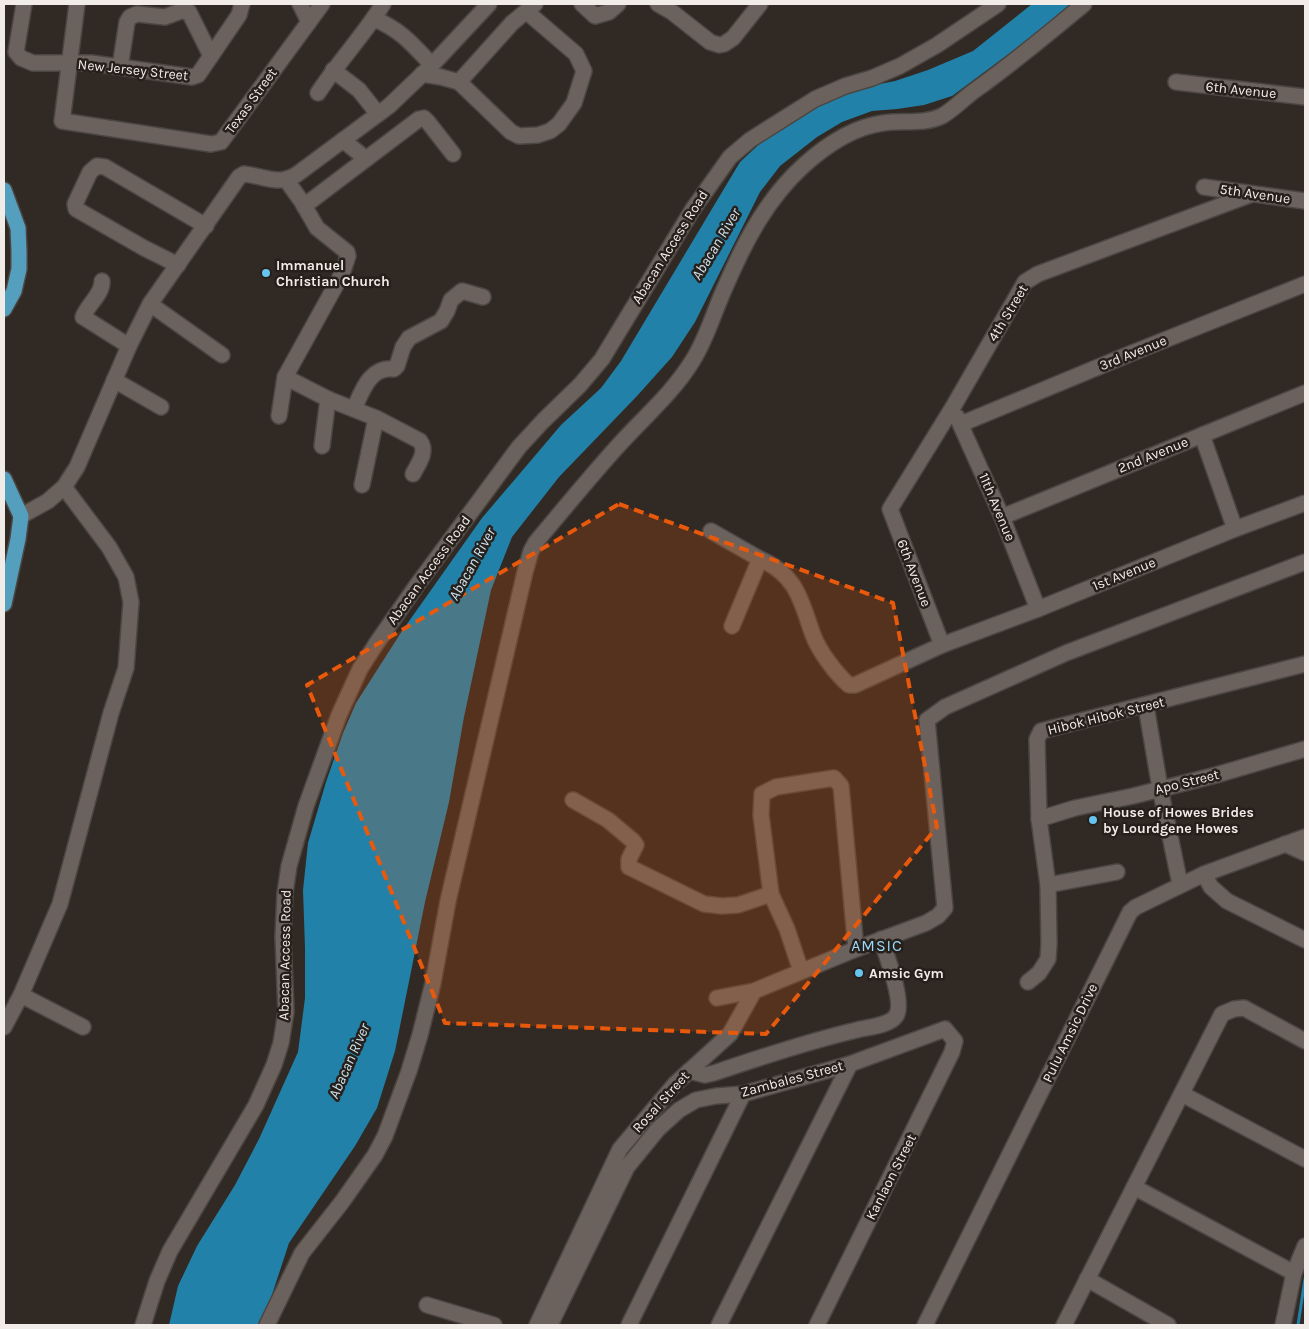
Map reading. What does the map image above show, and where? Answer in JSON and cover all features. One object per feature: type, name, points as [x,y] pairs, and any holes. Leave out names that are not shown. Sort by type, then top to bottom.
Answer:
[{"type":"main road","points":[[4,190],[18,228],[19,251],[19,269],[14,290],[4,309]]},
{"type":"main road","points":[[4,478],[21,516],[4,604]]},
{"type":"street","name":"New Jersey Street","points":[[24,4],[16,52],[21,58],[33,63],[79,62],[192,77],[198,75],[212,56],[239,15],[242,4]]},
{"type":"street","points":[[69,63],[77,4]]},
{"type":"street","points":[[300,4],[309,22]]},
{"type":"street","name":"Texas Street","points":[[69,63],[62,121],[211,144],[221,142],[322,4]]},
{"type":"street","points":[[318,93],[333,70],[374,19],[383,4]]},
{"type":"street","points":[[21,516],[48,501],[64,487],[77,467],[129,346],[150,304],[239,177],[244,174],[277,181],[286,180],[296,175],[378,114],[427,70],[489,4]]},
{"type":"street","points":[[582,4],[595,16],[608,12],[618,4]]},
{"type":"street","points":[[658,4],[672,12],[710,42],[719,45],[733,38],[760,4]]},
{"type":"street","name":"Abacan Access Road","points":[[143,1325],[157,1281],[170,1251],[256,1105],[274,1065],[281,1043],[286,1012],[283,937],[285,893],[289,866],[319,768],[339,715],[360,669],[402,605],[519,447],[543,420],[580,385],[602,359],[712,180],[730,157],[750,140],[815,99],[900,66],[937,45],[998,4]]},
{"type":"street","points":[[267,1325],[302,1253],[348,1194],[386,1136],[407,1079],[431,992],[448,901],[525,572],[531,551],[536,542],[616,448],[673,387],[693,361],[726,283],[748,238],[771,200],[788,180],[815,156],[835,142],[861,128],[884,123],[931,120],[951,110],[1016,61],[1084,4]]},
{"type":"street","points":[[374,19],[388,24],[402,34],[427,70],[441,77],[459,82],[511,132],[519,136],[538,135],[550,131],[559,124],[574,103],[584,71],[576,54],[531,8],[512,23],[459,82]]},
{"type":"street","points":[[120,67],[127,22],[137,14],[165,16],[181,10],[189,12],[212,56]]},
{"type":"street","points":[[333,70],[359,90],[378,114]]},
{"type":"street","name":"6th Avenue","points":[[1176,82],[1305,97]]},
{"type":"street","points":[[304,206],[419,119],[424,118],[453,154]]},
{"type":"street","points":[[343,140],[366,159]]},
{"type":"street","points":[[178,265],[144,248],[76,208],[75,204],[90,172],[97,166],[105,167],[206,226]]},
{"type":"street","points":[[279,416],[284,377],[342,274],[348,256],[347,252],[317,228],[286,180]]},
{"type":"street","name":"5th Avenue","points":[[1204,187],[1305,201]]},
{"type":"street","name":"4th Street","points":[[895,501],[953,407],[1025,282],[1038,274],[1252,194]]},
{"type":"street","points":[[102,281],[101,289],[83,317],[129,346]]},
{"type":"street","name":"3rd Avenue","points":[[961,424],[1305,284]]},
{"type":"street","points":[[354,409],[366,383],[374,374],[382,369],[394,369],[409,338],[441,321],[451,300],[462,291],[483,297]]},
{"type":"street","points":[[150,304],[222,355]]},
{"type":"street","points":[[284,377],[376,418],[420,441],[422,445],[421,459],[413,474]]},
{"type":"street","points":[[114,380],[161,407]]},
{"type":"street","name":"2nd Avenue","points":[[1002,517],[1305,393]]},
{"type":"street","points":[[322,446],[328,398]]},
{"type":"street","name":"11th Avenue","points":[[953,407],[1002,517],[1038,609]]},
{"type":"street","points":[[362,485],[376,418]]},
{"type":"street","points":[[1202,435],[1235,529]]},
{"type":"street","points":[[4,1027],[21,995],[60,904],[110,713],[126,668],[131,602],[126,577],[109,547],[64,487]]},
{"type":"street","name":"6th Avenue","points":[[895,501],[890,509],[942,645]]},
{"type":"street","name":"1st Avenue","points":[[760,559],[774,565],[791,580],[799,595],[814,637],[830,663],[849,685],[863,682],[942,645],[1305,503]]},
{"type":"street","points":[[711,531],[760,559],[732,626]]},
{"type":"street","points":[[717,998],[754,991],[881,939],[926,923],[938,916],[945,908],[927,720],[945,707],[1066,653],[1305,562]]},
{"type":"street","name":"Hibok Hibok Street","points":[[1028,982],[1039,973],[1048,959],[1049,944],[1048,885],[1039,819],[1038,739],[1041,731],[1146,706],[1305,664]]},
{"type":"street","points":[[1146,706],[1160,788],[1180,884]]},
{"type":"street","name":"Apo Street","points":[[1039,819],[1084,806],[1133,796],[1305,749]]},
{"type":"street","points":[[801,971],[787,929],[771,894],[761,815],[762,794],[776,787],[834,778],[838,780],[841,786],[856,949]]},
{"type":"street","points":[[573,800],[608,820],[633,841],[636,845],[629,859],[629,867],[704,904],[738,905],[771,894]]},
{"type":"street","name":"Pulu Amsic Drive","points":[[925,1325],[1126,918],[1136,907],[1180,884],[1305,838]]},
{"type":"street","points":[[1285,844],[1305,853]]},
{"type":"street","points":[[1048,885],[1117,872]]},
{"type":"street","points":[[1204,874],[1211,887],[1227,901],[1305,940]]},
{"type":"street","points":[[688,1071],[705,1074],[714,1073],[850,1032],[890,1022],[896,1016],[900,1004],[889,961],[881,939]]},
{"type":"street","name":"Rosal Street","points":[[536,1325],[620,1149],[675,1084],[730,1034],[754,991]]},
{"type":"street","points":[[21,995],[83,1027]]},
{"type":"street","points":[[1064,1325],[1222,1014],[1234,1009],[1244,1008],[1305,1041]]},
{"type":"street","name":"Zambales Street","points":[[550,1325],[627,1167],[658,1129],[679,1110],[696,1100],[743,1094],[850,1064],[945,1029]]},
{"type":"street","name":"Kanlaon Street","points":[[817,1325],[952,1052],[955,1041],[945,1029]]},
{"type":"street","points":[[719,1325],[850,1064]]},
{"type":"street","points":[[629,1325],[743,1094]]},
{"type":"street","points":[[1182,1094],[1305,1159]]},
{"type":"street","points":[[1134,1187],[1294,1273]]},
{"type":"street","points":[[1283,1325],[1294,1273],[1305,1246]]},
{"type":"street","points":[[1087,1279],[1168,1325]]},
{"type":"street","points":[[427,1305],[494,1325]]},
{"type":"highlighted area","points":[[619,504],[893,603],[937,827],[766,1034],[445,1023],[307,685]]},
{"type":"water","name":"Abacan River","points":[[1032,4],[1070,4],[1033,36],[952,96],[924,105],[872,111],[842,122],[817,137],[780,166],[760,192],[695,322],[672,357],[559,477],[512,537],[491,590],[464,717],[449,802],[425,902],[395,1051],[377,1108],[355,1146],[289,1243],[266,1313],[260,1325],[169,1325],[178,1286],[197,1246],[235,1185],[259,1139],[298,1052],[305,998],[303,890],[308,843],[326,782],[343,733],[356,703],[402,631],[482,518],[561,425],[601,388],[621,361],[740,162],[769,135],[811,107],[845,91],[895,81],[928,70],[973,51]]},
{"type":"waterway","points":[[1298,1325],[1305,1279]]},
{"type":"place","name":"Immanuel Christian Church","points":[[266,273]]},
{"type":"place","name":"House of Howes Brides by Lourdgene Howes","points":[[1093,820]]},
{"type":"place","name":"Amsic Gym","points":[[859,973]]},
{"type":"district","name":"AMSIC","points":[[877,945]]}]
